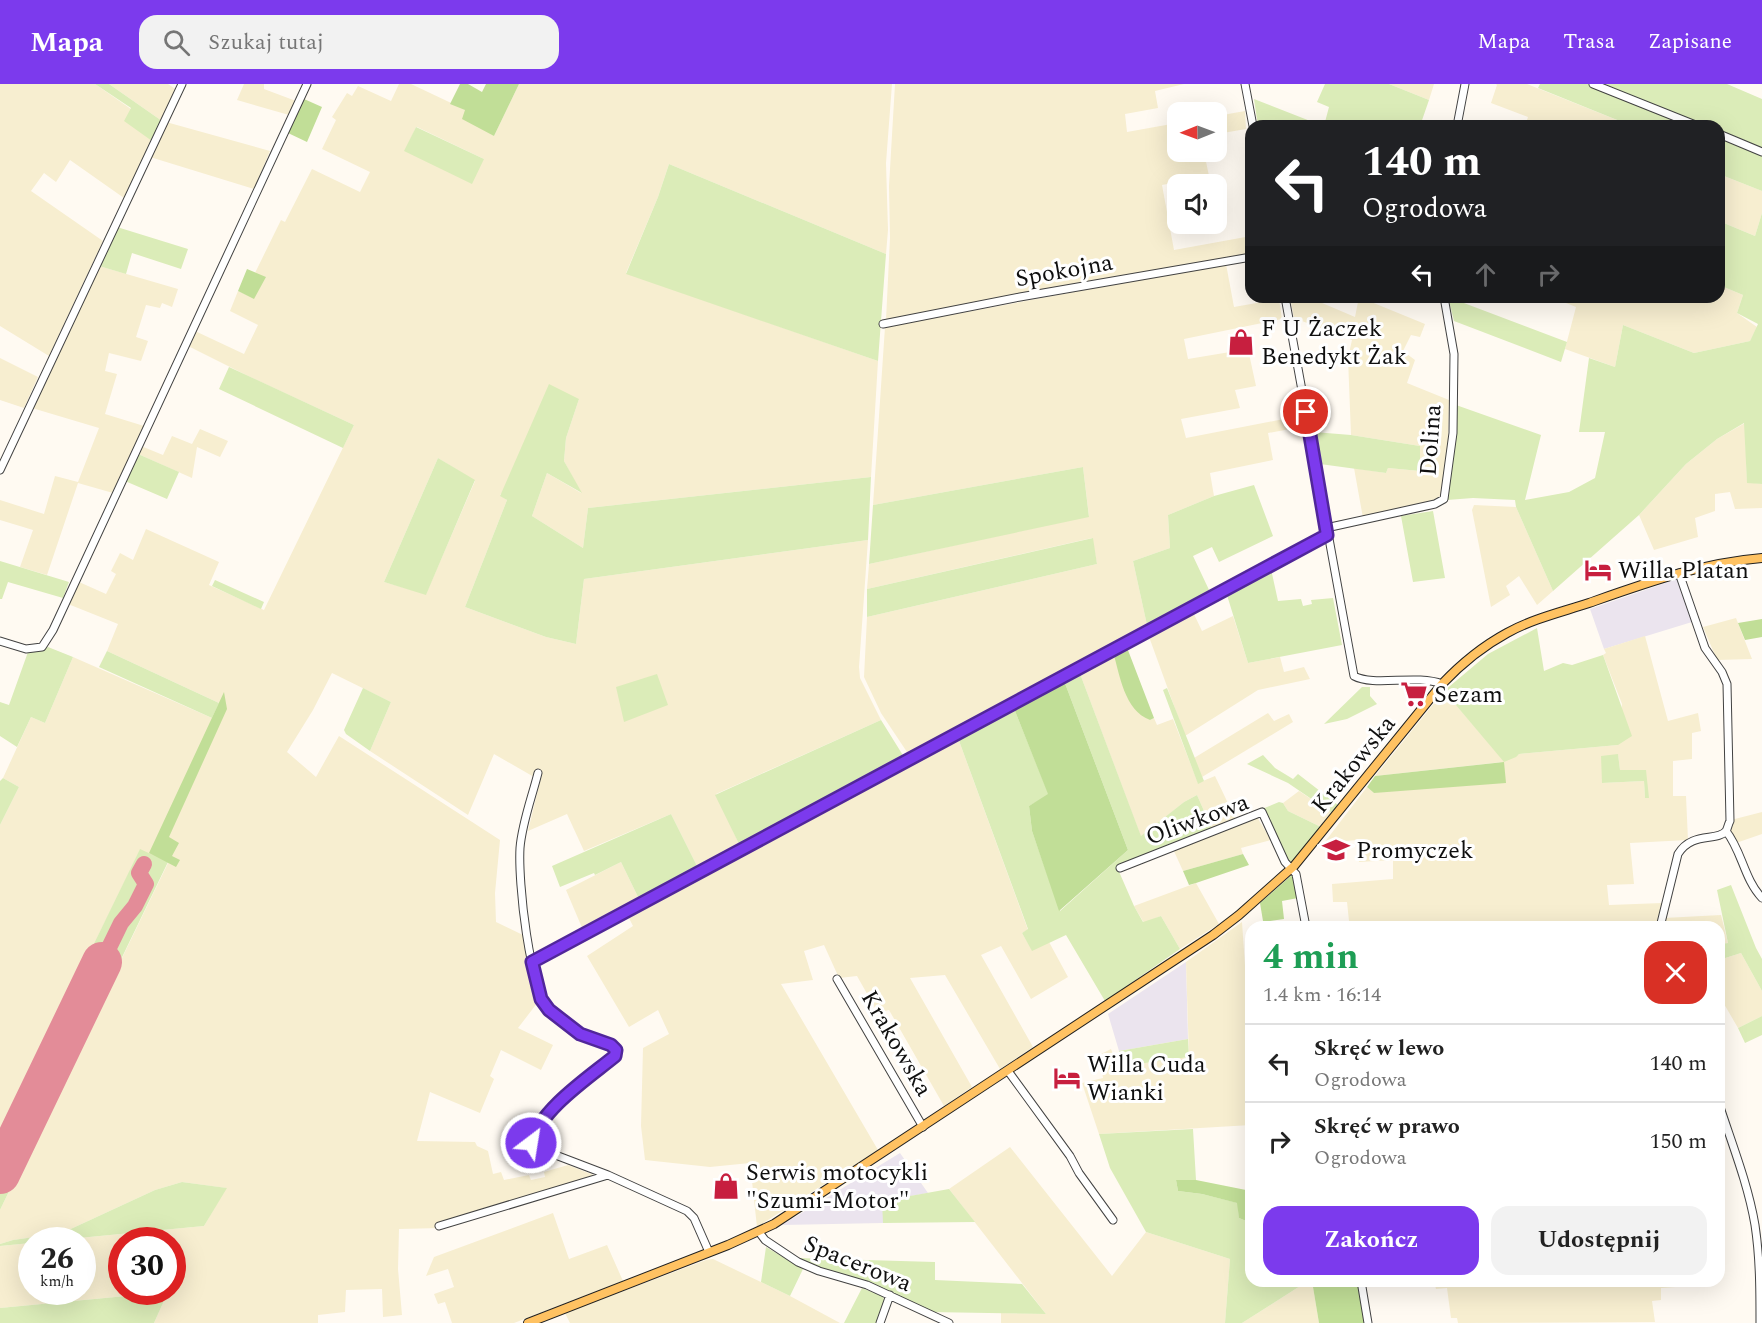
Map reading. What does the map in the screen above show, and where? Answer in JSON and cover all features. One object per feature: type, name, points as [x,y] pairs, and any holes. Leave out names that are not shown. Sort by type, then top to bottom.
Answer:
[{"type":"main road","name":"Krakowska","points":[[528,1323],[759,1232],[789,1215],[1213,935],[1291,869],[1314,844],[1442,684],[1478,653],[1512,631],[1679,573],[1719,563],[1762,558]]},
{"type":"street","points":[[0,470],[182,84]]},
{"type":"street","points":[[0,641],[26,649],[42,647],[53,630],[307,84]]},
{"type":"street","points":[[1245,84],[1252,120]]},
{"type":"street","points":[[1458,120],[1465,84]]},
{"type":"street","points":[[1593,84],[1683,120]]},
{"type":"street","points":[[1725,137],[1762,152]]},
{"type":"street","name":"Spokojna","points":[[884,324],[1245,257]]},
{"type":"street","points":[[1286,303],[1354,676],[1366,680],[1423,680],[1442,684]]},
{"type":"street","name":"Dolina","points":[[1326,532],[1436,504],[1444,499],[1453,433],[1454,354],[1445,303]]},
{"type":"street","points":[[532,962],[1326,532]]},
{"type":"street","points":[[1662,921],[1678,854],[1682,847],[1688,842],[1720,835],[1726,831],[1730,821],[1726,684],[1722,672],[1705,648],[1679,573]]},
{"type":"street","points":[[537,773],[520,848],[522,893],[532,962],[541,999],[549,1010],[580,1034],[615,1048],[615,1056],[555,1106],[539,1124],[531,1143],[690,1213],[709,1252]]},
{"type":"street","name":"Oliwkowa","points":[[1120,868],[1262,812],[1285,862],[1291,869]]},
{"type":"street","points":[[1726,831],[1732,839],[1752,888],[1762,898]]},
{"type":"street","points":[[1291,869],[1296,874],[1305,921]]},
{"type":"street","name":"Krakowska","points":[[837,978],[923,1127]]},
{"type":"street","points":[[1008,1071],[1113,1220]]},
{"type":"street","points":[[1725,1122],[1755,1223],[1761,1278],[1760,1323]]},
{"type":"street","points":[[440,1226],[605,1177]]},
{"type":"street","name":"Spacerowa","points":[[759,1232],[765,1240],[798,1262],[819,1271],[867,1285],[949,1323]]},
{"type":"street","points":[[1362,1287],[1368,1323]]},
{"type":"street","points":[[880,1323],[890,1295]]},
{"type":"shaded area","points":[[0,84],[95,84],[131,109],[152,141],[124,198],[70,160],[56,182],[44,173],[31,191],[103,241],[49,356],[0,326]]},
{"type":"shaded area","points":[[109,84],[168,84],[177,90],[162,121]]},
{"type":"shaded area","points":[[244,84],[264,84],[264,89],[296,101],[289,115],[237,100]]},
{"type":"shaded area","points":[[399,84],[411,84],[466,110],[494,136],[519,84],[892,84],[886,163],[888,230],[886,254],[669,164],[658,197],[626,273],[878,361],[871,477],[588,508],[583,548],[532,516],[547,473],[581,493],[564,461],[566,438],[579,399],[500,495],[507,500],[465,607],[546,637],[576,644],[584,579],[868,540],[859,667],[860,678],[881,720],[716,794],[740,846],[698,868],[671,814],[584,851],[567,814],[528,831],[542,773],[537,770],[534,777],[494,754],[468,815],[370,751],[391,702],[332,673],[313,710],[287,752],[316,777],[339,736],[500,840],[495,893],[496,922],[525,936],[538,1002],[518,1028],[553,1045],[541,1070],[501,1050],[490,1076],[494,1079],[480,1113],[430,1092],[417,1141],[475,1142],[477,1146],[488,1151],[493,1174],[501,1172],[504,1180],[529,1175],[531,1180],[545,1177],[544,1172],[568,1165],[599,1177],[441,1228],[399,1229],[398,1269],[402,1315],[383,1317],[382,1289],[346,1290],[345,1312],[318,1315],[318,1323],[154,1323],[162,1305],[186,1305],[186,1228],[204,1226],[226,1188],[182,1182],[155,1190],[75,1227],[18,1227],[18,1239],[0,1244],[0,1210],[168,863],[140,850],[0,1137],[0,825],[19,787],[3,778],[31,717],[45,723],[73,657],[212,718],[219,703],[107,651],[118,624],[68,604],[79,582],[106,594],[116,574],[111,571],[120,553],[133,560],[146,529],[219,562],[209,585],[264,610],[354,425],[188,346],[195,331],[244,354],[258,325],[230,311],[238,291],[254,298],[265,278],[255,273],[281,220],[285,222],[312,169],[360,192],[370,172],[322,149],[336,120],[332,117],[347,93],[352,96],[358,86],[391,101]],"holes":[[[417,127],[484,159],[405,151]],[[438,458],[475,481],[426,594],[384,582]]]},
{"type":"shaded area","points":[[895,84],[1184,84],[1155,91],[1158,108],[1125,114],[1127,132],[1167,125],[1167,162],[1206,162],[1209,174],[1167,174],[1167,184],[1162,185],[1167,212],[1167,234],[1171,234],[1174,250],[1245,237],[1245,254],[886,320],[890,238],[889,186]]},
{"type":"shaded area","points":[[1389,84],[1434,84],[1429,100]]},
{"type":"shaded area","points":[[1527,84],[1617,120],[1527,120],[1528,117],[1491,103],[1497,85]]},
{"type":"shaded area","points":[[1245,111],[1245,129],[1227,132],[1227,114]]},
{"type":"shaded area","points":[[166,122],[270,151],[254,189],[150,157]]},
{"type":"shaded area","points":[[1725,176],[1762,191],[1762,213],[1755,236],[1725,224]]},
{"type":"shaded area","points":[[1226,264],[1234,307],[1256,303],[1280,303],[1282,319],[1184,339],[1188,359],[1248,349],[1256,386],[1235,390],[1240,408],[1181,419],[1186,438],[1299,416],[1301,427],[1268,433],[1273,460],[1210,473],[1214,496],[1168,515],[1170,548],[1133,561],[1147,625],[909,755],[881,713],[864,677],[867,617],[1097,564],[1092,538],[867,589],[869,564],[1089,516],[1083,467],[873,505],[885,327]]},
{"type":"shaded area","points":[[99,266],[178,289],[172,307],[162,303],[160,308],[146,305],[136,337],[148,341],[141,361],[109,353],[105,371],[117,374],[105,414],[144,426],[113,493],[78,483],[47,575],[20,567],[33,530],[0,520],[0,500],[44,514],[55,476],[78,482],[99,428],[32,408]]},
{"type":"shaded area","points":[[1725,288],[1743,295],[1737,313],[1757,327],[1750,341],[1694,353],[1623,325],[1615,367],[1565,349],[1576,307],[1566,303],[1725,303]]},
{"type":"shaded area","points":[[1291,303],[1322,303],[1355,317],[1358,303],[1374,303],[1425,324],[1420,337],[1411,335],[1403,351],[1415,360],[1407,383],[1449,400],[1448,451],[1441,495],[1434,501],[1363,518],[1354,468],[1386,473],[1388,468],[1420,471],[1420,446],[1351,435],[1348,358],[1352,340],[1294,318]]},
{"type":"shaded area","points":[[0,358],[38,377],[24,408],[0,400]]},
{"type":"shaded area","points":[[1745,423],[1747,482],[1762,484],[1762,508],[1735,509],[1730,492],[1715,494],[1715,511],[1695,518],[1698,537],[1654,550],[1639,515],[1686,464],[1717,439]]},
{"type":"shaded area","points":[[200,429],[228,441],[220,457],[197,447],[192,478],[138,454],[141,446],[163,455],[172,436],[192,444]]},
{"type":"shaded area","points":[[1474,505],[1516,507],[1553,591],[1537,605],[1519,576],[1506,586],[1510,595],[1491,607],[1472,510]]},
{"type":"shaded area","points":[[1677,579],[1692,622],[1604,649],[1590,609]]},
{"type":"shaded area","points":[[1192,610],[1202,631],[1233,616],[1248,663],[1280,657],[1284,672],[1304,667],[1310,679],[1258,690],[1185,736],[1148,634]]},
{"type":"shaded area","points":[[1736,618],[1752,659],[1717,660],[1703,627]]},
{"type":"shaded area","points":[[1645,636],[1668,721],[1698,713],[1701,731],[1692,733],[1692,759],[1673,761],[1673,796],[1686,796],[1688,840],[1630,843],[1634,884],[1607,885],[1609,905],[1662,903],[1658,921],[1349,921],[1347,902],[1333,902],[1332,884],[1393,879],[1393,860],[1359,862],[1357,840],[1324,843],[1367,787],[1374,793],[1503,762],[1375,776],[1444,691],[1504,761],[1519,754],[1618,745],[1622,704],[1603,655],[1606,653],[1604,649]],"holes":[[[1618,755],[1620,770],[1646,770],[1645,798],[1644,781],[1602,783]]]},
{"type":"shaded area","points":[[1113,652],[1150,720],[1154,718],[1157,725],[1173,719],[1198,783],[1215,776],[1236,820],[1212,829],[1197,795],[1184,802],[1141,837],[1079,671]]},
{"type":"shaded area","points":[[1268,713],[1274,721],[1289,714],[1293,722],[1202,777],[1194,758]]},
{"type":"shaded area","points":[[958,738],[1028,930],[1022,933],[1032,950],[1049,942],[1068,977],[1031,999],[1001,946],[981,955],[1033,1047],[1000,1069],[945,975],[910,978],[972,1087],[944,1106],[889,1010],[878,1013],[857,976],[839,978],[824,945],[804,951],[813,980],[781,984],[878,1150],[757,1227],[750,1163],[710,1167],[645,1160],[641,1126],[643,1048],[669,1034],[658,1010],[629,1027],[587,956],[633,926],[627,914]]},
{"type":"shaded area","points":[[1299,791],[1332,813],[1321,827],[1288,811],[1283,803]]},
{"type":"shaded area","points":[[1762,812],[1762,834],[1736,843],[1731,832],[1731,820]]},
{"type":"shaded area","points":[[1257,817],[1271,840],[1241,848],[1243,854],[1183,871],[1173,849]]},
{"type":"shaded area","points":[[621,862],[639,899],[583,930],[566,890]]},
{"type":"shaded area","points":[[1196,883],[1219,924],[1180,949],[1161,916],[1144,923],[1134,906]]},
{"type":"shaded area","points":[[1721,915],[1722,921],[1663,921],[1664,918]]},
{"type":"shaded area","points":[[1242,922],[1245,966],[1245,1125],[1099,1134],[1082,1083],[1103,1078],[1099,1055],[1111,1049],[1118,1066],[1189,1057],[1186,962]]},
{"type":"shaded area","points":[[1741,953],[1762,991],[1762,1016],[1738,1028],[1725,1006],[1725,958]]},
{"type":"shaded area","points":[[1186,962],[1188,1039],[1119,1051],[1108,1014]]},
{"type":"shaded area","points":[[1010,1147],[1112,1276],[1146,1232],[1230,1259],[1225,1323],[1001,1323],[1001,1313],[1046,1314],[949,1189]]},
{"type":"shaded area","points":[[900,1153],[928,1193],[883,1201],[883,1223],[782,1225]]},
{"type":"shaded area","points":[[553,1213],[569,1259],[607,1245],[623,1281],[514,1323],[452,1323],[445,1302],[438,1304],[434,1294],[454,1287],[448,1269],[426,1276],[434,1257]]},
{"type":"shaded area","points":[[108,1235],[108,1298],[96,1299],[96,1236]]},
{"type":"shaded area","points":[[18,1244],[18,1305],[32,1305],[0,1308],[0,1246]]},
{"type":"shaded area","points":[[713,1259],[840,1323],[570,1323],[565,1313],[706,1260]]},
{"type":"shaded area","points":[[1299,1287],[1313,1287],[1319,1323],[1242,1323]]},
{"type":"shaded area","points":[[1436,1287],[1676,1287],[1661,1288],[1661,1300],[1652,1301],[1655,1322],[1458,1323],[1457,1318],[1451,1318],[1447,1288],[1436,1289]]},
{"type":"green space","points":[[95,84],[109,84],[162,121],[152,141],[124,121],[131,108]]},
{"type":"green space","points":[[460,84],[468,84],[482,92],[486,84],[519,84],[494,136],[462,119],[465,110],[450,104]]},
{"type":"green space","points":[[1325,84],[1389,84],[1429,100],[1422,120],[1326,120],[1329,107],[1317,102]]},
{"type":"green space","points":[[1540,84],[1727,84],[1762,99],[1762,191],[1725,176],[1725,120],[1617,120],[1538,88]]},
{"type":"green space","points":[[304,99],[322,107],[307,142],[288,133]]},
{"type":"green space","points":[[1254,99],[1308,120],[1257,120]]},
{"type":"green space","points":[[416,127],[484,159],[472,184],[404,151]]},
{"type":"green space","points":[[669,164],[886,254],[878,361],[626,274]]},
{"type":"green space","points":[[1762,213],[1762,484],[1747,483],[1744,423],[1717,439],[1686,464],[1639,515],[1553,591],[1515,500],[1473,498],[1447,500],[1453,457],[1456,405],[1541,435],[1525,500],[1569,492],[1595,478],[1605,432],[1579,432],[1589,358],[1615,367],[1623,325],[1694,353],[1750,341],[1758,324],[1737,313],[1743,295],[1725,288],[1725,224],[1755,236]]},
{"type":"green space","points":[[117,227],[188,249],[181,269],[132,253],[126,274],[99,266]]},
{"type":"green space","points":[[247,269],[266,277],[254,299],[238,291]]},
{"type":"green space","points":[[1450,303],[1464,303],[1567,342],[1561,362],[1454,321]]},
{"type":"green space","points":[[229,367],[354,425],[343,448],[219,389]]},
{"type":"green space","points":[[549,384],[579,399],[566,438],[564,461],[582,493],[547,473],[532,516],[583,548],[588,508],[871,477],[868,540],[584,579],[576,644],[546,637],[465,607],[507,500],[500,496]]},
{"type":"green space","points":[[1314,432],[1351,435],[1420,446],[1420,471],[1388,468],[1386,473],[1320,464]]},
{"type":"green space","points":[[138,454],[179,472],[167,499],[125,481]]},
{"type":"green space","points":[[438,458],[475,480],[426,595],[384,582]]},
{"type":"green space","points":[[1083,467],[1089,517],[869,564],[873,505]]},
{"type":"green space","points":[[1254,485],[1273,536],[1219,562],[1212,547],[1193,556],[1210,592],[1147,625],[1133,561],[1170,548],[1168,515],[1214,496]]},
{"type":"green space","points":[[1433,511],[1445,578],[1413,582],[1401,516]]},
{"type":"green space","points":[[1093,538],[1097,564],[867,617],[867,589]]},
{"type":"green space","points":[[0,561],[69,582],[63,598],[8,582],[2,599],[0,599]]},
{"type":"green space","points":[[1271,569],[1278,601],[1301,599],[1303,606],[1312,604],[1311,600],[1333,598],[1342,645],[1248,663],[1226,592]]},
{"type":"green space","points":[[215,580],[264,602],[261,609],[212,586]]},
{"type":"green space","points":[[1762,619],[1762,637],[1745,640],[1738,623]]},
{"type":"green space","points":[[1537,628],[1544,671],[1563,663],[1572,665],[1603,655],[1632,736],[1618,745],[1519,754],[1504,762],[1444,691],[1488,654]]},
{"type":"green space","points":[[1126,645],[1154,718],[1150,720],[1134,708],[1124,691],[1113,652]]},
{"type":"green space","points":[[48,647],[73,657],[45,723],[31,717],[17,747],[0,736],[0,702],[9,705],[28,652],[37,652]]},
{"type":"green space","points":[[107,651],[219,703],[212,718],[99,667]]},
{"type":"green space","points":[[1079,671],[1141,836],[1184,802],[1197,795],[1212,829],[1117,867],[1143,922],[1161,916],[1180,949],[1105,1001],[1066,935],[1032,951],[1022,933],[1028,929],[958,738],[1013,706],[1049,795],[1029,806],[1032,831],[1060,911],[1128,850],[1063,678]]},
{"type":"green space","points":[[657,674],[668,705],[624,722],[616,687]]},
{"type":"green space","points":[[1063,678],[1128,850],[1059,911],[1032,831],[1029,806],[1048,794],[1013,706]]},
{"type":"green space","points":[[1362,687],[1370,687],[1370,696],[1377,704],[1347,719],[1324,724]]},
{"type":"green space","points":[[363,688],[391,702],[370,751],[346,734],[344,730]]},
{"type":"green space","points":[[1167,688],[1204,781],[1198,784],[1163,690]]},
{"type":"green space","points":[[224,692],[227,709],[169,837],[179,843],[172,856],[180,860],[176,867],[149,853]]},
{"type":"green space","points":[[881,720],[904,757],[740,846],[715,795]]},
{"type":"green space","points":[[1618,754],[1620,770],[1646,770],[1649,798],[1645,798],[1644,781],[1602,783],[1601,756]]},
{"type":"green space","points":[[1263,755],[1275,768],[1293,779],[1298,774],[1338,805],[1332,813],[1288,783],[1247,764]]},
{"type":"green space","points":[[1504,762],[1506,783],[1374,793],[1367,787],[1375,776]]},
{"type":"green space","points":[[3,778],[19,787],[0,825],[0,781]]},
{"type":"green space","points":[[1279,802],[1283,803],[1288,811],[1321,827],[1292,861],[1287,862],[1262,809]]},
{"type":"green space","points":[[671,814],[698,868],[639,899],[621,862],[595,875],[594,873],[560,887],[552,866]]},
{"type":"green space","points":[[140,849],[168,862],[0,1210],[0,1137]]},
{"type":"green space","points":[[1243,854],[1249,865],[1189,885],[1183,871]]},
{"type":"green space","points":[[1293,874],[1298,898],[1282,901],[1284,919],[1263,921],[1260,903]]},
{"type":"green space","points":[[1731,885],[1762,959],[1762,991],[1741,953],[1725,958],[1725,943],[1728,943],[1717,890]]},
{"type":"green space","points":[[1762,1016],[1762,1035],[1745,1043],[1738,1028]]},
{"type":"green space","points":[[1188,1039],[1189,1057],[1123,1066],[1119,1051]]},
{"type":"green space","points":[[1193,1129],[1196,1180],[1176,1180],[1178,1191],[1238,1203],[1239,1218],[1245,1220],[1245,1287],[1299,1287],[1242,1323],[1225,1323],[1230,1259],[1146,1232],[1110,1168],[1099,1134]]},
{"type":"green space","points":[[1176,1180],[1196,1180],[1245,1190],[1245,1220],[1239,1218],[1237,1203],[1202,1194],[1178,1191]]},
{"type":"green space","points":[[182,1182],[227,1188],[204,1226],[108,1227],[108,1235],[96,1236],[96,1227],[75,1227],[155,1190]]},
{"type":"green space","points":[[949,1189],[975,1222],[883,1223],[882,1201]]},
{"type":"green space","points":[[18,1239],[18,1244],[0,1246],[0,1244]]},
{"type":"green space","points":[[766,1247],[803,1269],[790,1296],[761,1282]]},
{"type":"green space","points":[[795,1256],[798,1258],[935,1262],[935,1280],[1022,1284],[1046,1314],[929,1312],[799,1261],[794,1258]]},
{"type":"green space","points":[[1313,1287],[1360,1287],[1367,1323],[1319,1323]]},
{"type":"green space","points":[[862,1288],[882,1296],[886,1302],[877,1323],[844,1323]]},
{"type":"green space","points":[[108,1298],[108,1305],[162,1305],[154,1323],[0,1323],[0,1308],[32,1305],[96,1305],[96,1299]]},
{"type":"taxiway","points":[[102,962],[121,923],[135,906],[146,884],[139,873],[144,864]]},
{"type":"runway","points":[[0,1174],[102,962]]},
{"type":"place","name":"F U Żaczek Benedykt Żak","points":[[1241,342]]},
{"type":"place","name":"Willa Platan","points":[[1598,570]]},
{"type":"place","name":"Sezam","points":[[1414,694]]},
{"type":"place","name":"Promyczek","points":[[1336,850]]},
{"type":"place","name":"Willa Cuda Wianki","points":[[1067,1078]]},
{"type":"place","name":"Serwis motocykli \"Szumi-Motor\"","points":[[726,1186]]},
{"type":"route","points":[[531,1143],[539,1124],[555,1106],[615,1056],[616,1050],[611,1045],[580,1034],[549,1010],[541,999],[532,962],[1327,535],[1306,412]]}]
